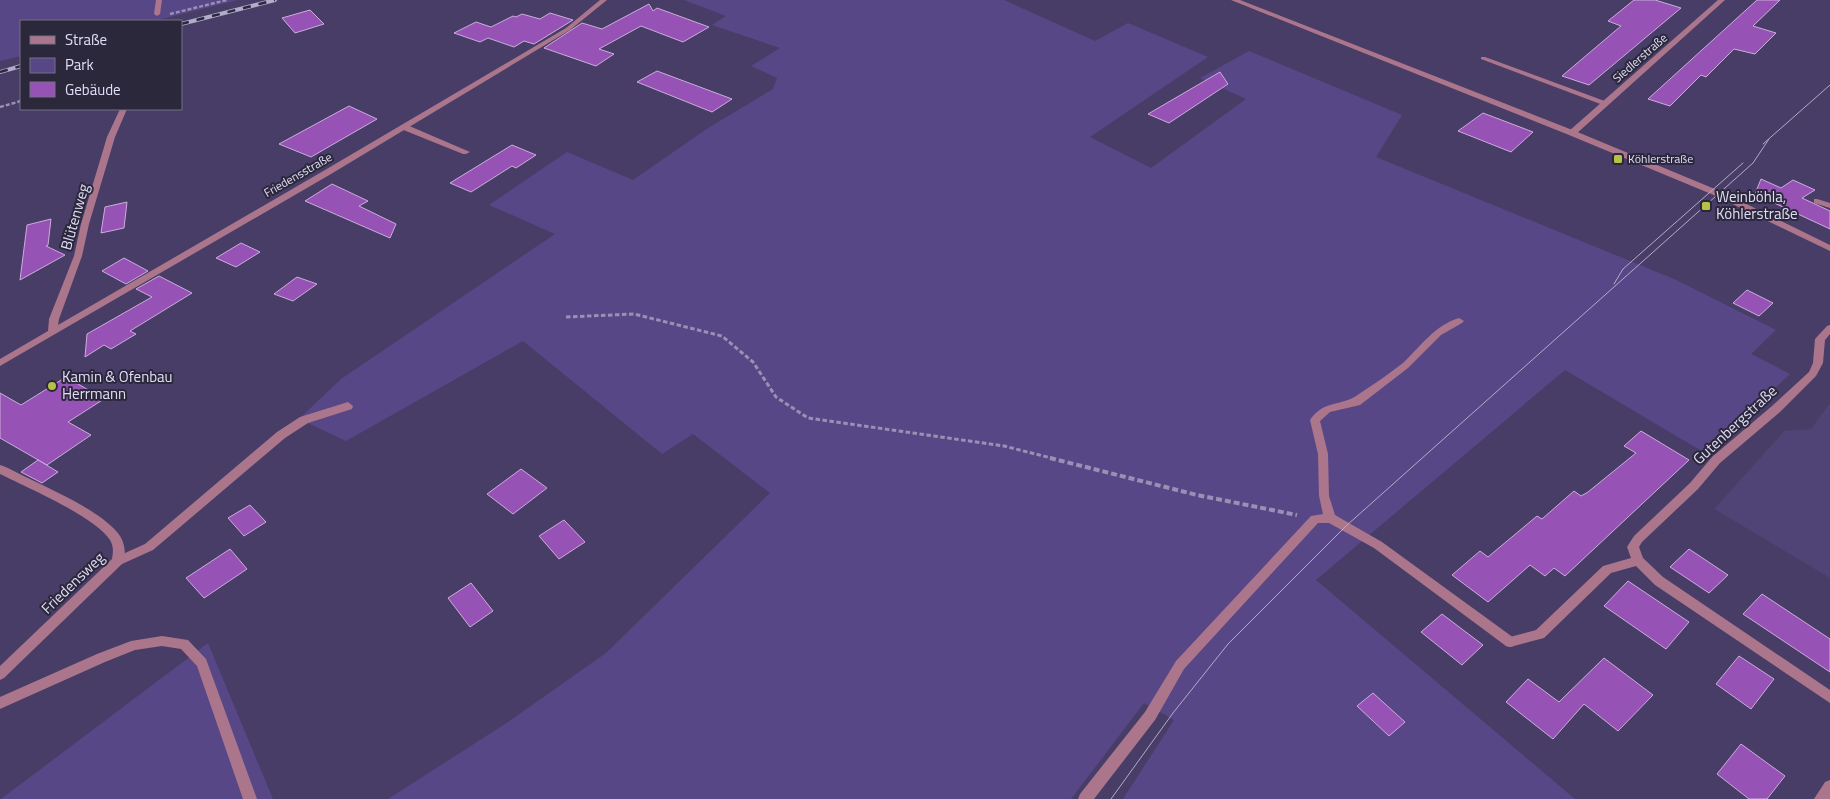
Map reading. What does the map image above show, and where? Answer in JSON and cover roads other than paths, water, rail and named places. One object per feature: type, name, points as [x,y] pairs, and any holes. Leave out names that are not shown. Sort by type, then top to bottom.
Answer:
[{"type":"street","points":[[157,14],[159,0]]},
{"type":"street","name":"Friedensstraße","points":[[0,363],[568,30],[604,0]]},
{"type":"street","points":[[1234,0],[1572,133],[1719,194],[1830,248]]},
{"type":"street","name":"Siedlerstraße","points":[[1572,133],[1722,0]]},
{"type":"street","points":[[1483,58],[1606,103]]},
{"type":"street","name":"Blütenweg","points":[[52,333],[54,319],[78,256],[85,224],[111,137],[123,110]]},
{"type":"street","points":[[404,127],[466,152]]},
{"type":"street","points":[[1817,200],[1830,206]]},
{"type":"street","points":[[1330,518],[1324,496],[1323,454],[1315,420],[1327,409],[1356,402],[1405,366],[1438,333],[1459,321]]},
{"type":"street","name":"Gutenbergstraße","points":[[1638,561],[1633,547],[1638,539],[1694,486],[1716,460],[1776,409],[1813,374],[1818,363],[1820,339],[1830,328]]},
{"type":"street","points":[[118,561],[149,546],[281,435],[304,420],[348,406]]},
{"type":"street","name":"Friedensweg","points":[[0,469],[82,511],[106,527],[119,545],[118,561],[0,674]]},
{"type":"street","points":[[1085,799],[1150,716],[1180,666],[1315,519],[1330,518],[1378,545],[1510,642],[1540,634],[1607,569],[1638,561],[1659,581],[1830,697]]},
{"type":"street","points":[[0,703],[73,670],[135,645],[162,641],[184,644],[202,663],[250,799]]},
{"type":"street","points":[[1820,799],[1830,787]]},
{"type":"tram line","points":[[1763,144],[1830,85]]},
{"type":"tram line","points":[[1111,799],[1173,713],[1228,644],[1346,526],[1753,163],[1769,139]]},
{"type":"tram line","points":[[1614,284],[1623,269],[1743,163]]},
{"type":"railway","points":[[182,24],[275,0]]},
{"type":"railway","points":[[0,72],[20,66]]},
{"type":"place","name":"Köhlerstraße","points":[[1618,159]]},
{"type":"place","name":"Weinböhla, Köhlerstraße","points":[[1706,206]]},
{"type":"place","name":"Kamin & Ofenbau Herrmann","points":[[52,386]]}]
